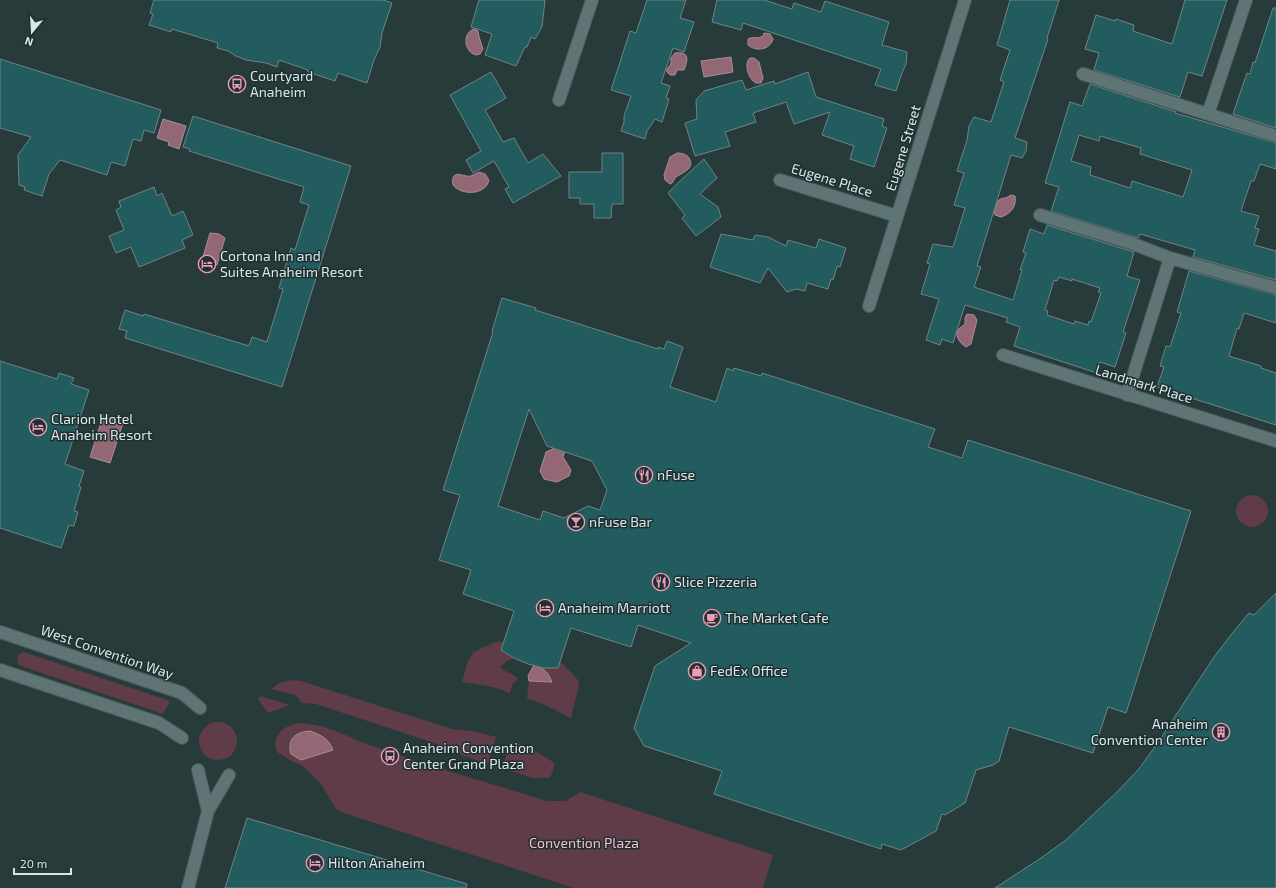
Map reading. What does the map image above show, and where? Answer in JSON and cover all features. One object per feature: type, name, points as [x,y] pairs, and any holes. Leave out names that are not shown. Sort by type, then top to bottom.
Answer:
[{"type":"street","points":[[559,100],[592,0]]},
{"type":"street","name":"Eugene Street","points":[[870,306],[965,0]]},
{"type":"street","points":[[1208,114],[1246,0]]},
{"type":"street","points":[[1083,74],[1276,136]]},
{"type":"street","name":"Eugene Place","points":[[780,180],[897,216]]},
{"type":"street","points":[[1040,215],[1131,243],[1170,258],[1276,288]]},
{"type":"street","points":[[1127,394],[1170,258]]},
{"type":"street","name":"Landmark Place","points":[[1003,355],[1276,442]]},
{"type":"street","name":"West Convention Way","points":[[0,632],[182,693],[200,708]]},
{"type":"street","points":[[0,670],[159,723],[182,738]]},
{"type":"street","points":[[198,770],[208,811]]},
{"type":"street","points":[[188,888],[208,811],[229,776]]},
{"type":"green space","points":[[1249,495],[1255,495],[1265,502],[1268,511],[1267,517],[1261,524],[1255,527],[1249,527],[1239,520],[1236,514],[1236,508],[1243,498]]},
{"type":"green space","points":[[495,642],[504,642],[501,650],[514,658],[507,661],[500,667],[517,677],[517,680],[513,683],[510,693],[493,687],[462,682],[468,660],[474,652]]},
{"type":"green space","points":[[24,652],[170,701],[163,714],[21,666],[17,662],[18,655]]},
{"type":"green space","points":[[560,661],[578,680],[579,685],[571,718],[541,703],[527,698],[529,681],[551,682],[549,675],[543,668],[558,668]]},
{"type":"green space","points":[[293,680],[301,681],[452,729],[473,731],[496,737],[488,764],[464,756],[446,747],[316,704],[302,703],[295,695],[271,689],[281,682]]},
{"type":"green space","points":[[260,696],[290,705],[268,713],[258,699]]},
{"type":"green space","points":[[214,722],[222,722],[232,727],[236,734],[236,748],[232,755],[222,760],[214,760],[204,755],[202,752],[199,745],[199,737],[204,727],[207,725]]},
{"type":"green space","name":"Convention Plaza","points":[[297,723],[329,728],[396,754],[547,801],[566,801],[580,792],[773,855],[763,888],[574,888],[341,812],[336,809],[321,784],[304,767],[277,752],[276,741],[279,733],[286,727]]},
{"type":"green space","points":[[511,741],[539,753],[554,763],[553,771],[549,778],[533,778],[502,768]]},
{"type":"shaded area","points":[[474,29],[478,31],[483,49],[480,54],[476,55],[469,50],[466,42],[468,34]]},
{"type":"shaded area","points":[[765,33],[770,34],[773,39],[769,46],[762,49],[755,49],[748,45],[748,39],[760,37]]},
{"type":"shaded area","points":[[675,53],[683,53],[687,57],[687,60],[684,70],[677,70],[675,75],[670,75],[667,72],[667,69],[671,64],[671,58]]},
{"type":"shaded area","points":[[731,57],[733,72],[704,77],[701,61]]},
{"type":"shaded area","points":[[750,58],[754,58],[759,62],[763,78],[761,83],[756,83],[753,81],[749,75],[747,64]]},
{"type":"shaded area","points":[[163,119],[186,126],[179,149],[168,145],[169,142],[157,138]]},
{"type":"shaded area","points":[[677,153],[687,156],[691,162],[691,165],[670,184],[665,180],[664,175],[670,157]]},
{"type":"shaded area","points":[[479,172],[485,174],[489,180],[487,185],[479,191],[462,191],[453,185],[454,176],[456,175],[471,176]]},
{"type":"shaded area","points":[[1011,195],[1015,196],[1015,204],[1012,210],[1001,217],[995,215],[996,203],[1000,199]]},
{"type":"shaded area","points":[[210,233],[219,234],[225,238],[217,265],[206,263],[202,260]]},
{"type":"shaded area","points":[[967,314],[974,315],[977,320],[971,344],[966,347],[957,337],[957,332],[965,324]]},
{"type":"shaded area","points":[[103,416],[123,423],[110,463],[90,457]]},
{"type":"shaded area","points":[[562,421],[568,440],[563,457],[571,470],[569,476],[557,482],[544,479],[540,471],[546,452],[553,449]]},
{"type":"shaded area","points":[[534,665],[545,671],[552,682],[529,681],[528,676]]},
{"type":"shaded area","points":[[310,731],[324,738],[333,750],[301,760],[291,754],[291,740],[300,733]]},
{"type":"building","points":[[154,0],[383,0],[392,3],[382,33],[380,47],[374,60],[367,83],[338,73],[335,81],[279,60],[277,67],[266,63],[246,60],[228,51],[217,48],[218,43],[172,29],[171,32],[149,25],[153,14],[150,13]]},
{"type":"building","points":[[479,0],[545,0],[542,27],[535,39],[531,37],[516,66],[485,55],[492,34],[471,27]]},
{"type":"building","points":[[647,0],[686,0],[680,18],[694,22],[684,52],[673,48],[661,83],[670,86],[666,98],[669,99],[662,122],[655,119],[647,131],[645,139],[621,131],[624,116],[631,96],[611,90],[630,31],[636,33]]},
{"type":"building","points":[[717,0],[764,0],[792,9],[794,3],[821,12],[825,1],[889,22],[882,45],[907,52],[906,64],[896,91],[875,85],[881,69],[743,23],[741,30],[712,22]]},
{"type":"building","points":[[1010,0],[1059,0],[1047,38],[1048,39],[1015,138],[1027,142],[1026,151],[1022,158],[1011,155],[977,266],[981,267],[974,287],[1013,300],[1022,270],[1020,270],[1026,253],[1023,252],[1030,229],[1044,234],[1047,225],[1134,252],[1127,276],[1140,280],[1123,332],[1126,333],[1115,367],[1100,362],[1097,373],[1014,346],[1020,327],[1006,322],[1008,318],[965,305],[953,343],[942,339],[940,345],[926,340],[939,299],[921,294],[930,264],[927,263],[933,244],[953,247],[965,208],[954,205],[964,173],[957,171],[967,140],[969,126],[974,117],[991,122],[1004,82],[1000,80],[1010,50],[997,45]],"holes":[[[1059,277],[1072,281],[1072,279],[1100,288],[1098,292],[1101,293],[1091,322],[1089,321],[1088,325],[1075,321],[1074,324],[1047,315],[1048,311],[1045,310],[1054,280],[1057,281]]]},
{"type":"building","points":[[1185,0],[1227,0],[1202,76],[1188,72],[1180,97],[1094,70],[1099,53],[1085,49],[1096,15],[1115,21],[1116,19],[1134,25],[1133,31],[1172,44]]},
{"type":"building","points":[[1273,8],[1276,8],[1276,128],[1233,114],[1247,73],[1250,74],[1253,62],[1255,63]]},
{"type":"building","points":[[0,59],[161,110],[154,133],[144,130],[141,141],[133,139],[125,166],[111,162],[107,175],[60,160],[49,174],[42,196],[24,190],[25,187],[19,185],[18,155],[31,137],[0,128]]},
{"type":"building","points":[[491,72],[506,98],[485,110],[503,142],[514,138],[528,163],[543,154],[561,176],[513,203],[505,189],[509,187],[494,161],[473,173],[466,160],[481,151],[450,95]]},
{"type":"building","points":[[808,72],[816,97],[884,119],[882,126],[887,128],[874,167],[850,159],[854,146],[822,135],[830,112],[794,124],[786,102],[753,113],[756,122],[725,132],[730,146],[695,156],[685,123],[697,119],[696,100],[704,91],[742,80],[746,90],[774,81],[775,84]]},
{"type":"building","points":[[1090,84],[1176,112],[1175,113],[1276,143],[1276,169],[1260,164],[1254,181],[1251,181],[1241,211],[1259,216],[1255,228],[1259,229],[1254,245],[1276,251],[1276,280],[1193,257],[1195,250],[1140,234],[1138,238],[1051,211],[1059,187],[1045,183],[1070,102],[1082,106]],"holes":[[[1079,135],[1099,141],[1100,136],[1141,148],[1140,154],[1192,170],[1183,197],[1132,181],[1130,188],[1090,175],[1091,167],[1071,161]]]},
{"type":"building","points":[[193,116],[351,166],[282,387],[125,338],[127,331],[119,329],[125,310],[143,316],[144,314],[249,346],[252,337],[267,342],[283,289],[279,288],[291,248],[295,250],[309,205],[300,202],[304,187],[189,151],[190,149],[183,147]]},
{"type":"building","points":[[602,153],[623,153],[623,204],[612,204],[611,218],[594,218],[594,204],[580,204],[580,198],[569,198],[569,172],[602,172]]},
{"type":"building","points":[[704,159],[717,178],[700,194],[718,207],[721,217],[696,236],[682,218],[685,215],[668,193]]},
{"type":"building","points":[[154,187],[157,196],[162,193],[172,216],[183,211],[193,235],[182,240],[185,248],[139,267],[131,247],[116,253],[109,236],[124,230],[116,210],[121,207],[119,201]]},
{"type":"building","points":[[721,234],[753,240],[755,235],[768,237],[786,246],[788,240],[816,248],[819,239],[846,248],[840,267],[837,266],[833,280],[831,279],[828,289],[807,283],[805,291],[796,289],[787,292],[768,268],[760,283],[710,267]]},
{"type":"building","points":[[1189,271],[1276,295],[1276,323],[1244,313],[1239,329],[1237,328],[1229,356],[1261,366],[1261,368],[1276,373],[1276,425],[1157,387],[1164,367],[1160,366],[1166,346],[1170,347],[1181,313],[1177,312]]},
{"type":"building","points":[[502,298],[658,349],[658,347],[664,349],[667,341],[683,347],[670,387],[716,402],[727,368],[733,371],[734,368],[761,376],[762,373],[935,429],[928,447],[962,458],[968,440],[1191,511],[1126,713],[1108,707],[1093,753],[1009,727],[999,761],[993,765],[976,770],[965,803],[945,815],[942,814],[936,831],[901,850],[882,844],[881,849],[714,794],[722,771],[644,746],[634,728],[655,666],[691,643],[638,625],[631,647],[571,628],[558,668],[543,668],[528,664],[501,650],[514,611],[463,594],[471,570],[439,560],[460,495],[443,490],[493,332],[492,331]],"holes":[[[529,409],[547,446],[592,461],[607,490],[600,510],[588,506],[564,518],[543,511],[540,520],[498,506]]]},
{"type":"building","name":"Clarion Hotel Anaheim Resort","points":[[0,361],[57,379],[59,373],[74,378],[71,384],[89,390],[65,464],[84,471],[79,486],[81,487],[74,511],[78,512],[74,526],[69,525],[61,548],[0,528]]},
{"type":"building","name":"Anaheim Convention Center","points":[[1276,593],[1276,888],[995,888],[1066,840],[1138,770],[1157,744],[1214,657],[1234,631],[1249,613],[1254,615]]},
{"type":"building","name":"Hilton Anaheim","points":[[247,818],[467,884],[466,888],[225,888]]},
{"type":"place","name":"Courtyard Anaheim","points":[[237,84]]},
{"type":"place","name":"Cortona Inn and Suites Anaheim Resort","points":[[207,264]]},
{"type":"place","name":"Clarion Hotel Anaheim Resort","points":[[38,427]]},
{"type":"place","name":"nFuse","points":[[644,475]]},
{"type":"place","name":"nFuse Bar","points":[[576,522]]},
{"type":"place","name":"Slice Pizzeria","points":[[661,582]]},
{"type":"place","name":"Anaheim Marriott","points":[[545,608]]},
{"type":"place","name":"The Market Cafe","points":[[712,618]]},
{"type":"place","name":"FedEx Office","points":[[697,671]]},
{"type":"place","name":"Anaheim Convention Center","points":[[1221,732]]},
{"type":"place","name":"Anaheim Convention Center Grand Plaza","points":[[390,756]]},
{"type":"place","name":"Hilton Anaheim","points":[[315,863]]}]
